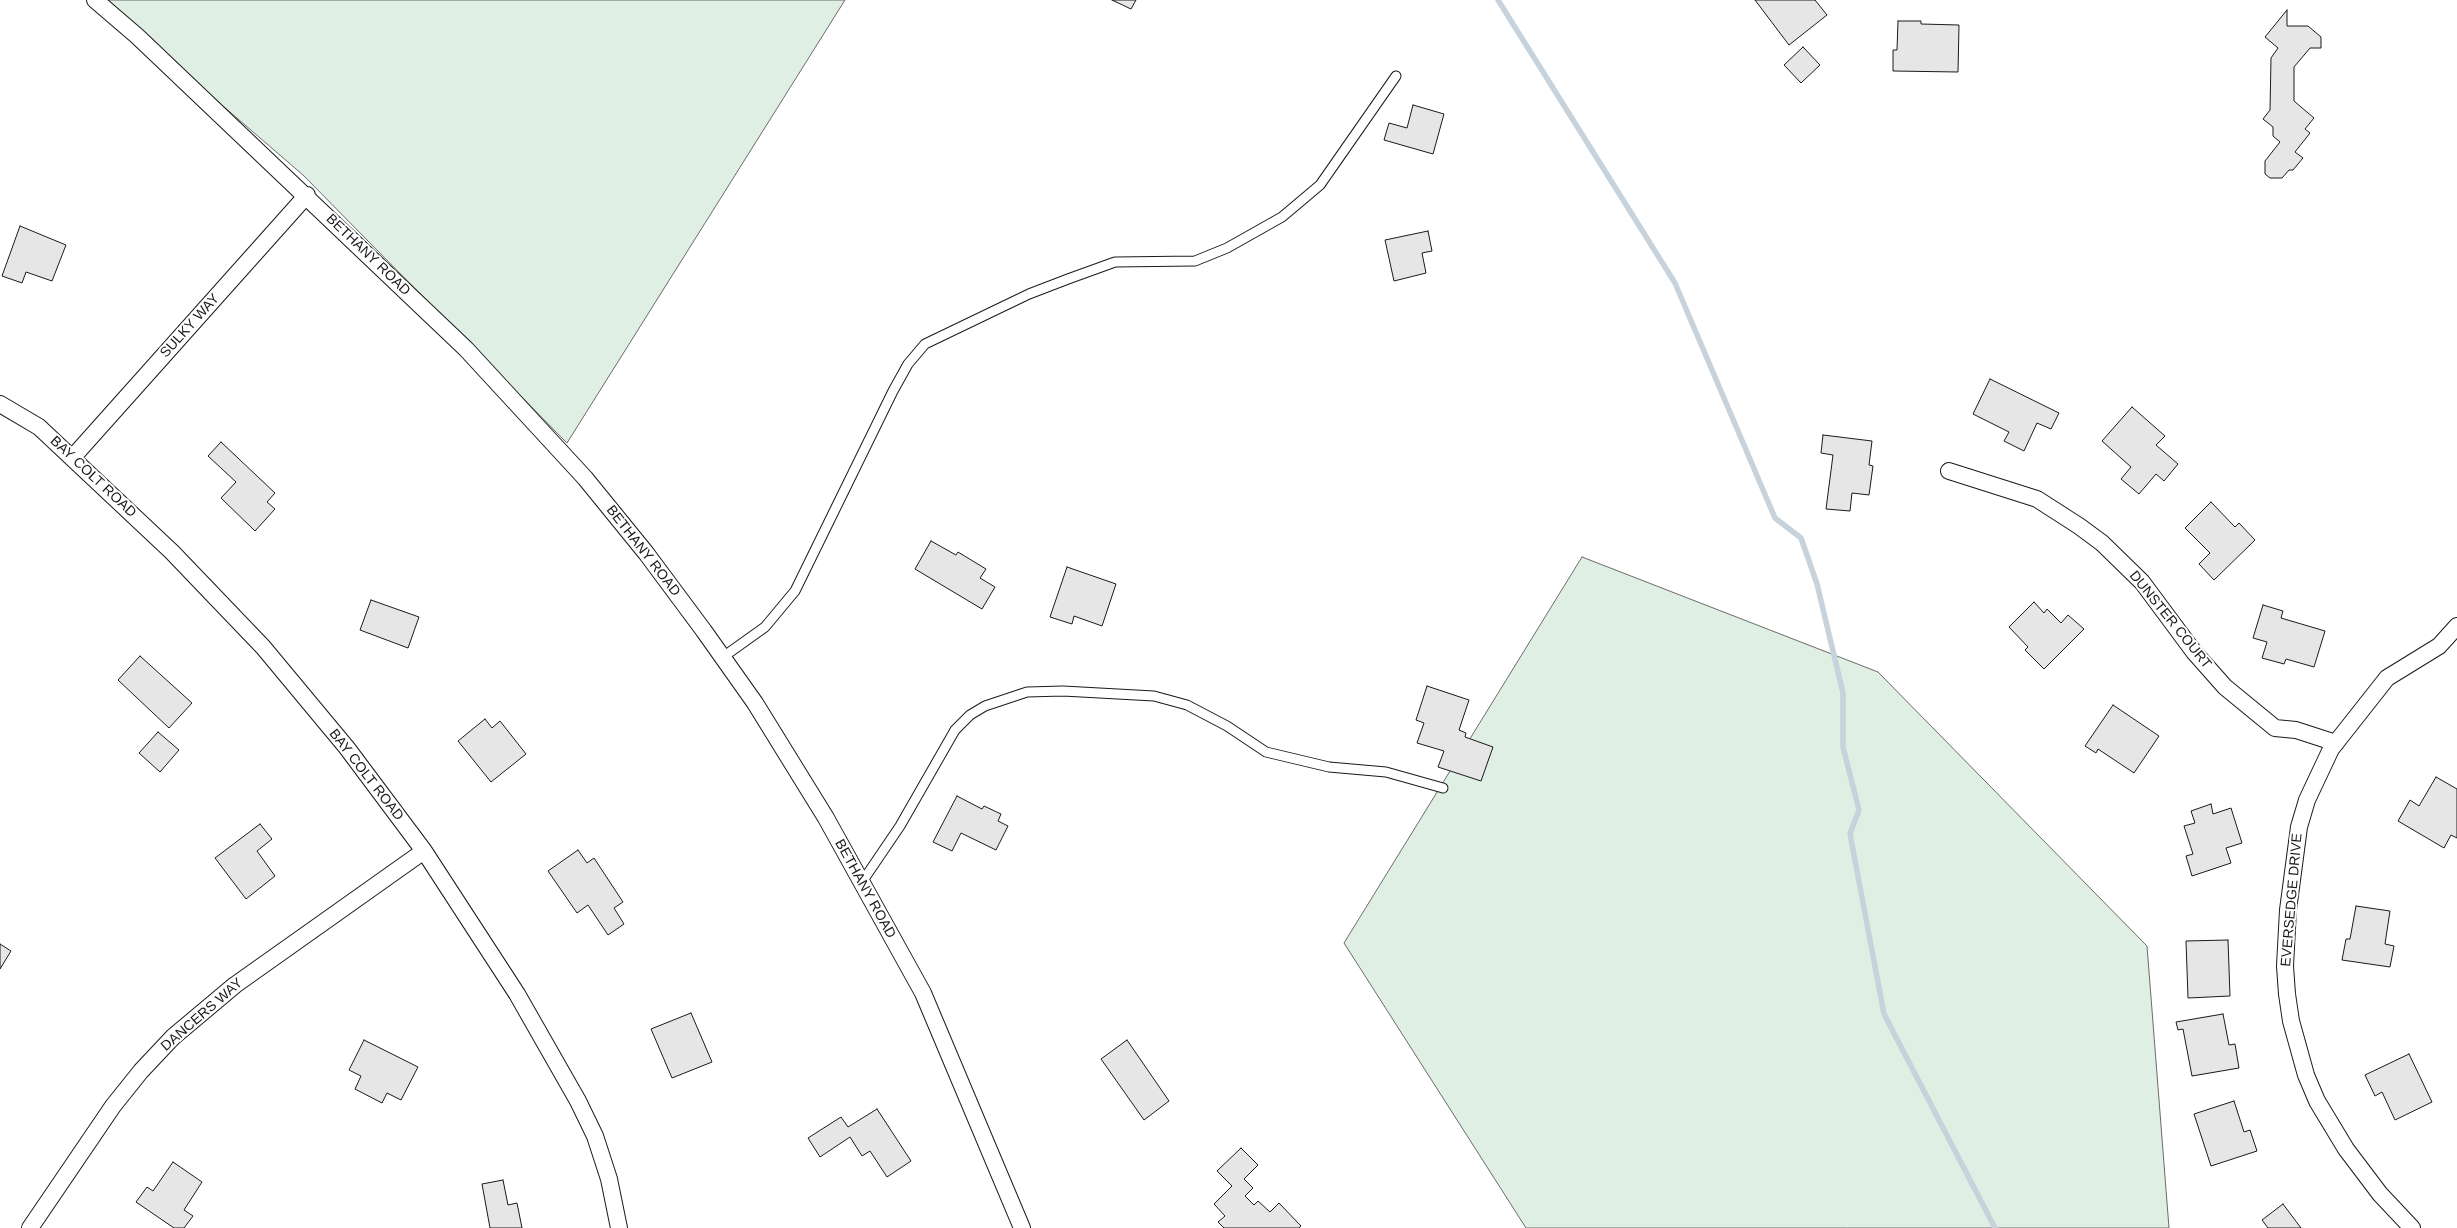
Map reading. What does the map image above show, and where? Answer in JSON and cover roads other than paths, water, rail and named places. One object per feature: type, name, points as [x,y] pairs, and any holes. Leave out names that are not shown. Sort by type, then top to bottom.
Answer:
[{"type":"street","name":"BETHANY ROAD","points":[[95,0],[137,36],[466,349],[585,478],[646,553],[723,657],[807,784],[862,882],[923,994],[1022,1228]]},
{"type":"street","name":"SULKY WAY","points":[[72,457],[307,196]]},
{"type":"street","name":"BAY COLT ROAD","points":[[0,404],[39,427],[172,552],[263,648],[347,748],[424,851],[517,994],[578,1101],[595,1136],[610,1179],[619,1228]]},
{"type":"street","name":"DUNSTER COURT","points":[[1949,471],[2037,498],[2079,526],[2102,543],[2142,582],[2194,652],[2225,687],[2275,728],[2296,730],[2336,743]]},
{"type":"street","name":"EVERSEDGE DRIVE","points":[[2412,1228],[2380,1194],[2330,1126],[2306,1075],[2291,1021],[2285,966],[2288,910],[2299,826],[2306,800],[2317,774],[2336,743],[2387,678],[2439,646],[2457,626]]},
{"type":"street","name":"DANCERS WAY","points":[[30,1228],[113,1106],[141,1071],[173,1037],[235,985],[424,851]]},
{"type":"lane","points":[[723,657],[765,627],[796,591],[893,391],[908,364],[925,344],[1021,298],[1115,262],[1195,261],[1227,248],[1282,217],[1320,185],[1396,76]]},
{"type":"lane","points":[[862,882],[900,826],[956,730],[970,715],[985,706],[1027,692],[1063,691],[1154,696],[1187,705],[1227,726],[1266,752],[1329,767],[1386,772],[1443,788]]},
{"type":"waterway","points":[[1498,0],[1675,283],[1775,518],[1801,538],[1817,584],[1843,693],[1843,747],[1859,810],[1850,834],[1884,1014],[1995,1228]]}]
